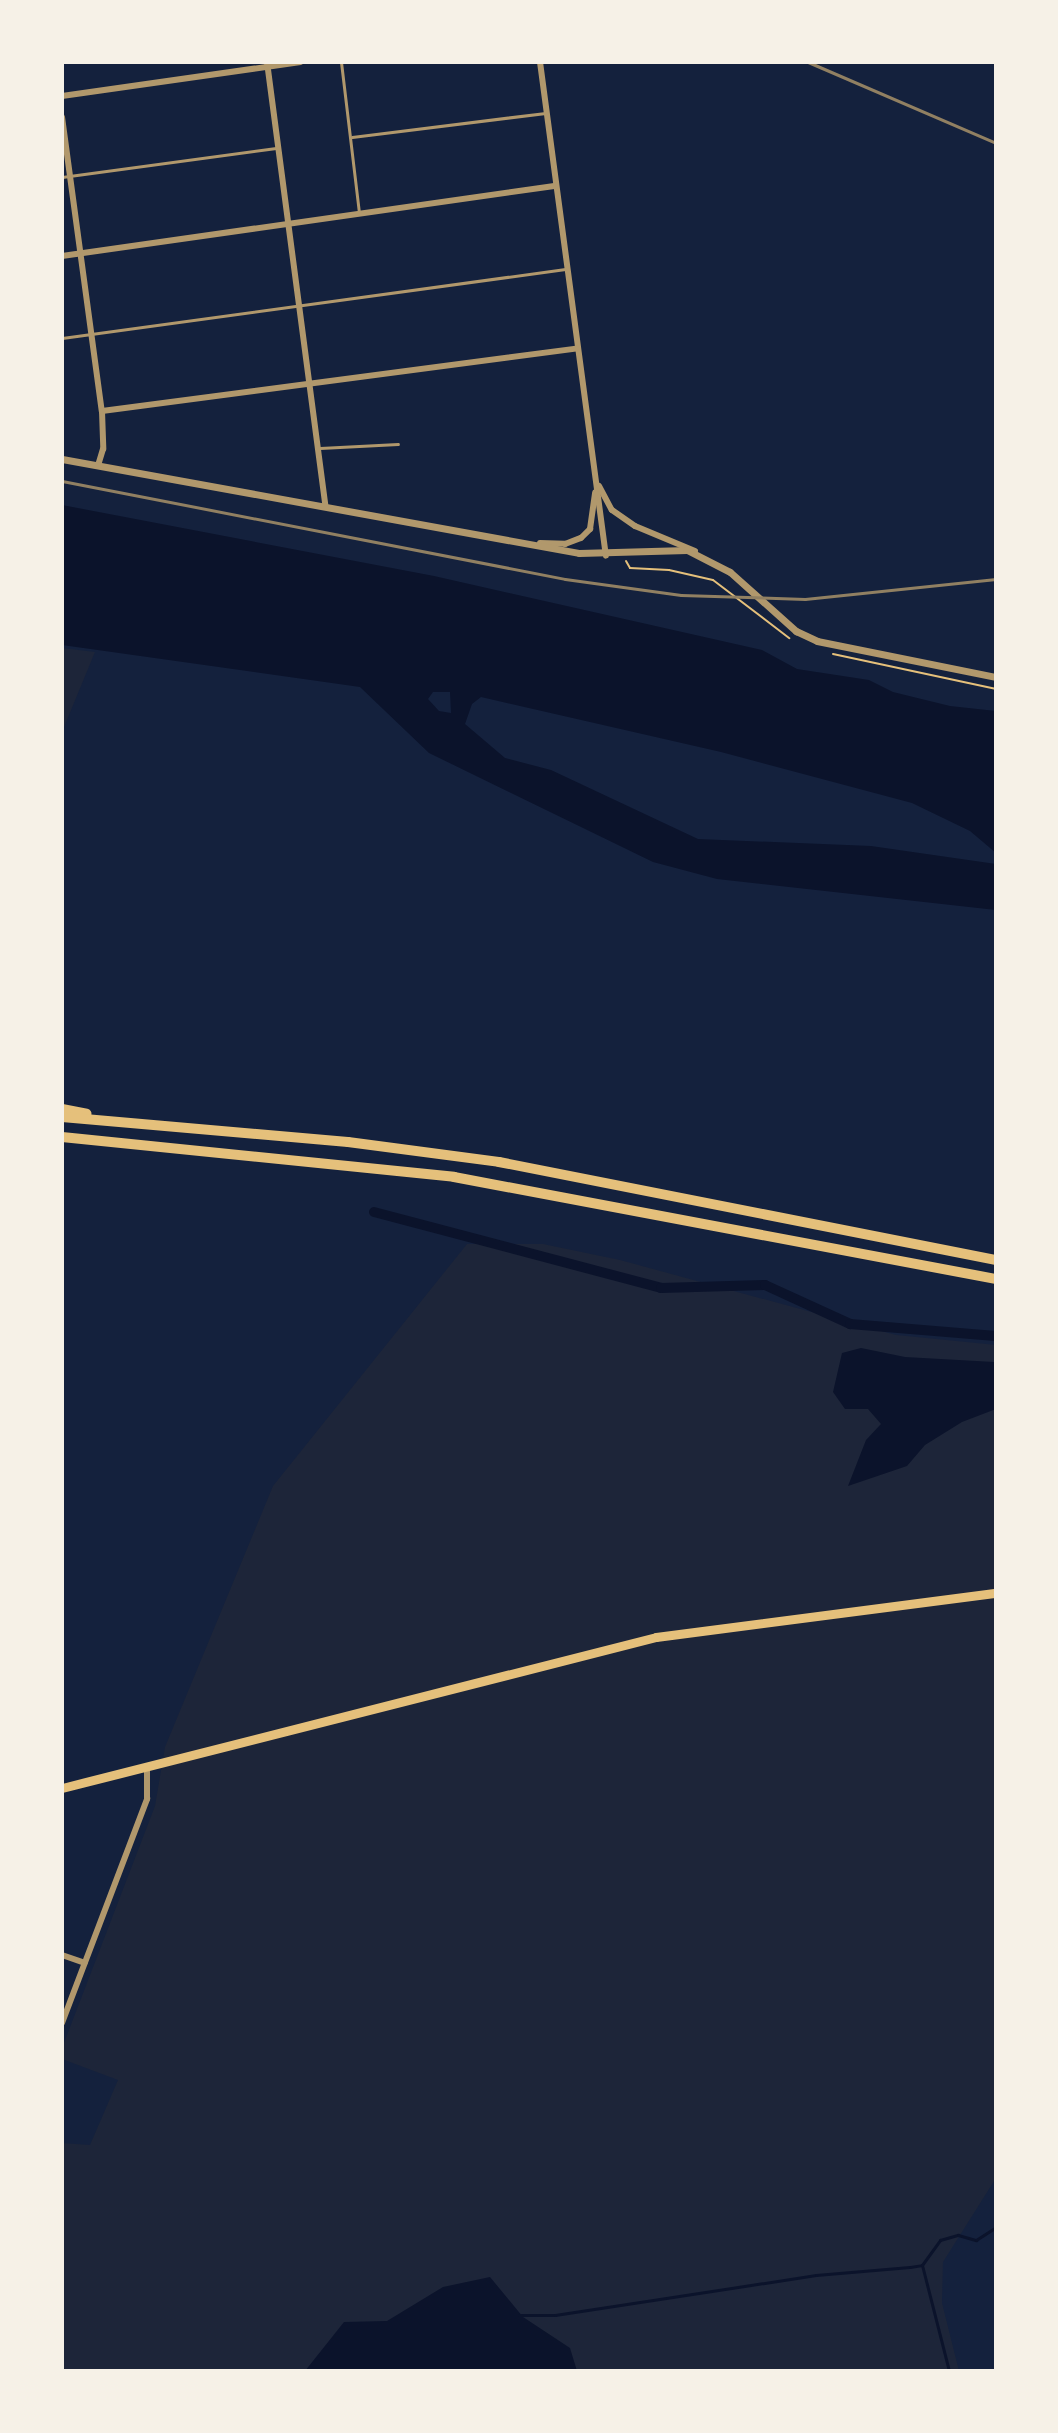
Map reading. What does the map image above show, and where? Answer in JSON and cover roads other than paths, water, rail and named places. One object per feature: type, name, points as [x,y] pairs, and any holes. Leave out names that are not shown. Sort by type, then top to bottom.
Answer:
[{"type":"highway","points":[[62,1109],[104,1120]]},
{"type":"highway","points":[[62,1117],[348,1142],[499,1162],[996,1260]]},
{"type":"highway","points":[[62,1137],[247,1152],[469,1179],[996,1279]]},
{"type":"main road","points":[[62,1788],[656,1637],[996,1593]]},
{"type":"street","points":[[62,96],[301,62]]},
{"type":"street","points":[[540,62],[606,556]]},
{"type":"street","points":[[267,65],[301,304],[325,504]]},
{"type":"street","points":[[62,117],[66,177],[81,254],[102,411],[103,449],[98,465]]},
{"type":"street","points":[[62,256],[556,186]]},
{"type":"street","points":[[102,411],[576,349]]},
{"type":"street","points":[[62,459],[606,556],[664,547],[687,550],[719,564]]},
{"type":"street","points":[[530,543],[565,544],[581,538],[590,529],[597,481]]},
{"type":"street","points":[[597,481],[612,510],[635,526],[671,537],[719,564],[796,631],[817,641],[996,677]]},
{"type":"street","points":[[62,2023],[147,1799],[147,1766]]},
{"type":"street","points":[[62,1955],[85,1963]]},
{"type":"lane","points":[[341,62],[359,212]]},
{"type":"lane","points":[[352,137],[546,113]]},
{"type":"lane","points":[[66,177],[280,147]]},
{"type":"lane","points":[[62,338],[566,269]]},
{"type":"lane","points":[[320,448],[398,444]]},
{"type":"waterway","points":[[374,1212],[661,1288],[765,1285],[850,1324],[996,1336]]},
{"type":"waterway","points":[[519,2315],[555,2315],[816,2275],[922,2265],[940,2240],[958,2235],[976,2240],[996,2227]]},
{"type":"waterway","points":[[922,2265],[949,2371]]},
{"type":"railway","points":[[808,62],[996,143]]},
{"type":"railway","points":[[62,481],[565,579],[681,595],[805,599],[996,579]]}]
